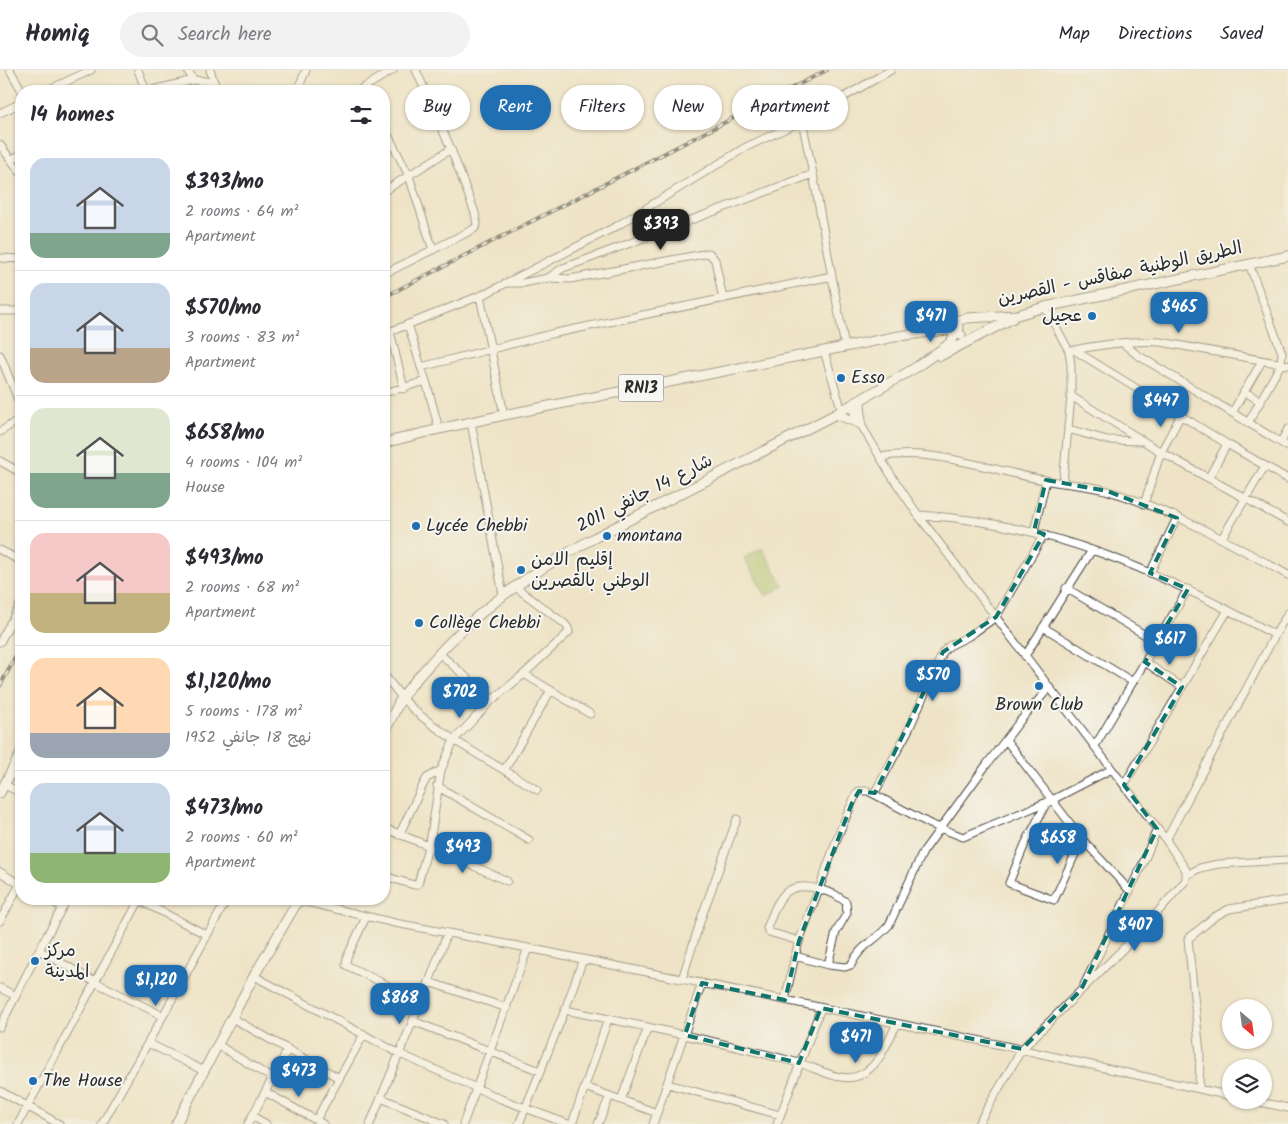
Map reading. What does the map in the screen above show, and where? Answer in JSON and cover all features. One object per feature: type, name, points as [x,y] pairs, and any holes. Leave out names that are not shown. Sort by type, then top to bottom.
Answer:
[{"type":"main road","name":"الطريق الوطنية صفاقس - القصرين","points":[[900,336],[913,330],[967,318],[1017,315],[1045,307],[1288,256]]},
{"type":"main road","name":"شارع 14 جانفي 2011","points":[[915,368],[1017,315]]},
{"type":"main road","points":[[967,318],[974,319],[978,324],[979,330],[973,338],[966,338],[959,332],[961,322],[967,318]]},
{"type":"main road","name":"الطريق الوطنية صفاقس - القصرين","points":[[390,441],[504,415],[900,336],[938,330],[959,332]]},
{"type":"main road","name":"شارع 14 جانفي 2011","points":[[390,721],[402,698],[439,653],[468,624],[514,586],[557,558],[594,538],[860,400],[915,368],[945,347],[959,332]]},
{"type":"main road","points":[[860,400],[861,424]]},
{"type":"main road","points":[[842,410],[861,424]]},
{"type":"main road","points":[[2,789],[15,764]]},
{"type":"main road","points":[[179,1123],[254,976],[295,905]]},
{"type":"street","points":[[10,70],[19,85]]},
{"type":"street","points":[[59,85],[91,70]]},
{"type":"street","points":[[138,70],[144,85]]},
{"type":"street","points":[[187,70],[194,80]]},
{"type":"street","points":[[210,70],[215,85]]},
{"type":"street","points":[[300,85],[306,70]]},
{"type":"street","points":[[370,85],[393,70]]},
{"type":"street","points":[[390,271],[474,230],[477,225],[475,213],[451,149],[416,70]]},
{"type":"street","points":[[848,94],[890,70]]},
{"type":"street","points":[[173,85],[194,80],[214,82]]},
{"type":"street","points":[[0,113],[15,106]]},
{"type":"street","points":[[390,332],[480,296],[507,283],[617,226],[746,148],[783,130]]},
{"type":"street","points":[[804,130],[814,174],[845,347]]},
{"type":"street","points":[[390,141],[408,176],[433,250]]},
{"type":"street","points":[[0,145],[15,164]]},
{"type":"street","points":[[390,187],[451,149]]},
{"type":"street","points":[[548,278],[572,265],[814,174]]},
{"type":"street","points":[[507,283],[523,283],[548,278],[570,279],[710,253],[715,260],[723,299]]},
{"type":"street","points":[[0,258],[15,259]]},
{"type":"street","points":[[1248,264],[1280,346],[1284,365],[1248,423]]},
{"type":"street","points":[[420,367],[551,334],[832,276]]},
{"type":"street","points":[[480,296],[504,415]]},
{"type":"street","points":[[1045,307],[1071,350],[1288,479]]},
{"type":"street","points":[[0,311],[15,311]]},
{"type":"street","points":[[408,324],[439,429]]},
{"type":"street","points":[[1071,350],[1094,345],[1146,341],[1161,342],[1284,365]]},
{"type":"street","points":[[390,343],[404,388]]},
{"type":"street","points":[[1123,343],[1136,354],[1288,447]]},
{"type":"street","points":[[1064,482],[1071,396],[1071,350]]},
{"type":"street","points":[[824,351],[842,410],[861,424],[918,515],[1166,840],[1186,870],[1187,875],[1186,880],[1140,932],[1022,1050],[978,1124]]},
{"type":"street","points":[[0,357],[15,393]]},
{"type":"street","points":[[1232,413],[1262,361]]},
{"type":"street","points":[[390,392],[426,381]]},
{"type":"street","points":[[1244,392],[1261,402]]},
{"type":"street","points":[[1071,396],[1143,441],[1288,522]]},
{"type":"street","points":[[1144,504],[1162,452],[1180,415]]},
{"type":"street","points":[[0,432],[15,422]]},
{"type":"street","points":[[471,422],[503,594]]},
{"type":"street","points":[[1068,429],[1107,440],[1143,441]]},
{"type":"street","points":[[1281,442],[1288,429]]},
{"type":"street","points":[[1209,477],[1227,444]]},
{"type":"street","points":[[880,457],[899,454],[931,455],[1107,491],[1144,504],[1222,538],[1288,575]]},
{"type":"street","points":[[0,461],[15,470]]},
{"type":"street","points":[[1222,538],[1265,466]]},
{"type":"street","points":[[1034,531],[1046,480]]},
{"type":"street","points":[[918,515],[975,520],[1034,531],[1092,550],[1188,589],[1275,635]]},
{"type":"street","points":[[1150,573],[1177,518]]},
{"type":"street","points":[[874,794],[909,729],[943,652],[949,646],[969,636],[996,617],[1044,534]]},
{"type":"street","points":[[0,550],[15,556]]},
{"type":"street","points":[[1025,656],[1066,588],[1092,550]]},
{"type":"street","points":[[390,878],[414,885],[418,884],[429,846],[441,770],[454,740],[492,700],[570,632],[565,624],[514,586]]},
{"type":"street","points":[[1066,588],[1157,642]]},
{"type":"street","points":[[1095,746],[1188,589]]},
{"type":"street","points":[[1124,785],[1228,610]]},
{"type":"street","points":[[0,642],[15,613]]},
{"type":"street","points":[[1166,840],[1288,613]]},
{"type":"street","points":[[1043,627],[1132,682]]},
{"type":"street","points":[[439,653],[492,700]]},
{"type":"street","points":[[1145,662],[1182,687]]},
{"type":"street","points":[[524,674],[590,714]]},
{"type":"street","points":[[390,683],[402,698],[428,721],[454,740],[537,790]]},
{"type":"street","points":[[795,956],[828,965],[845,967],[851,965],[856,953],[882,934],[889,925],[923,852],[1006,740],[1049,688]]},
{"type":"street","points":[[505,769],[551,690]]},
{"type":"street","points":[[1006,740],[1050,801],[1130,891]]},
{"type":"street","points":[[785,1000],[798,941],[856,794],[863,790],[874,794],[941,828],[963,836],[1050,801],[1112,769]]},
{"type":"street","points":[[399,835],[424,783],[428,778],[441,770]]},
{"type":"street","points":[[437,786],[529,840]]},
{"type":"street","points":[[2,789],[15,792]]},
{"type":"street","points":[[1050,801],[1025,844],[1009,882],[1053,901],[1082,839]]},
{"type":"street","points":[[682,979],[703,913],[737,819]]},
{"type":"street","points":[[1082,990],[1130,891],[1157,829]]},
{"type":"street","points":[[390,831],[507,881]]},
{"type":"street","points":[[1187,875],[1200,868],[1218,864],[1288,860]]},
{"type":"street","points":[[0,872],[15,881]]},
{"type":"street","points":[[798,941],[769,932],[767,928],[779,900],[785,892],[791,888],[808,886],[834,894],[846,902],[848,906],[847,913],[836,932],[828,965]]},
{"type":"street","points":[[0,921],[15,895]]},
{"type":"street","points":[[1199,1089],[1200,1053],[1188,939],[1214,917],[1229,908],[1288,900]]},
{"type":"street","points":[[0,1027],[62,907],[58,905]]},
{"type":"street","points":[[18,1124],[136,905]]},
{"type":"street","points":[[150,905],[207,935]]},
{"type":"street","points":[[102,1124],[224,905]]},
{"type":"street","points":[[321,905],[366,917],[447,934],[528,948],[785,1000],[1222,1094]]},
{"type":"street","points":[[366,917],[347,957],[346,965],[421,1002]]},
{"type":"street","points":[[370,1124],[400,1054],[447,934]]},
{"type":"street","points":[[464,1124],[528,948]]},
{"type":"street","points":[[39,950],[95,982],[163,1016]]},
{"type":"street","points":[[519,1124],[565,1010],[583,959]]},
{"type":"street","points":[[254,976],[400,1054],[524,1108],[568,1124]]},
{"type":"street","points":[[429,982],[507,1008]]},
{"type":"street","points":[[653,1124],[686,1035],[702,984]]},
{"type":"street","points":[[0,988],[16,996]]},
{"type":"street","points":[[668,1084],[779,1121],[821,1008]]},
{"type":"street","points":[[565,1010],[686,1035],[800,1063],[847,1078],[860,1075],[875,1065],[897,1024]]},
{"type":"street","points":[[232,1018],[339,1078]]},
{"type":"street","points":[[572,1124],[608,1019]]},
{"type":"street","points":[[413,1021],[540,1071]]},
{"type":"street","points":[[621,1100],[648,1027]]},
{"type":"street","points":[[265,1092],[319,1122],[339,1078],[364,1034]]},
{"type":"street","points":[[148,1042],[204,1071]]},
{"type":"street","points":[[218,1045],[272,1078]]},
{"type":"street","points":[[248,1124],[288,1050]]},
{"type":"street","points":[[585,1087],[657,1113]]},
{"type":"street","points":[[0,1091],[59,1124]]},
{"type":"street","points":[[598,1124],[610,1096]]},
{"type":"street","points":[[381,1098],[444,1124]]},
{"type":"street","points":[[1272,1105],[1288,1108]]},
{"type":"street","points":[[252,1116],[266,1124]]},
{"type":"highlighted area","points":[[1046,480],[1107,491],[1177,518],[1150,573],[1188,589],[1145,662],[1182,687],[1124,785],[1157,829],[1081,990],[1022,1049],[821,1008],[799,1063],[685,1035],[702,983],[785,1000],[799,941],[852,803],[859,791],[875,793],[943,652],[996,617],[1044,534],[1034,531]]},
{"type":"green space","points":[[762,548],[784,586],[766,596],[744,558]]},
{"type":"railway","points":[[390,294],[827,70]]},
{"type":"railway","points":[[0,686],[15,658]]},
{"type":"place","name":"عجيل","points":[[1092,316]]},
{"type":"place","name":"Esso","points":[[841,378]]},
{"type":"place","name":"Lycée Chebbi","points":[[416,526]]},
{"type":"place","name":"montana","points":[[607,536]]},
{"type":"place","name":"إقليم الامن الوطني بالقصرين","points":[[521,570]]},
{"type":"place","name":"Collège Chebbi","points":[[419,623]]},
{"type":"place","name":"Brown Club","points":[[1039,686]]},
{"type":"place","name":"مركز المدينة","points":[[35,961]]},
{"type":"place","name":"The House","points":[[33,1081]]}]
